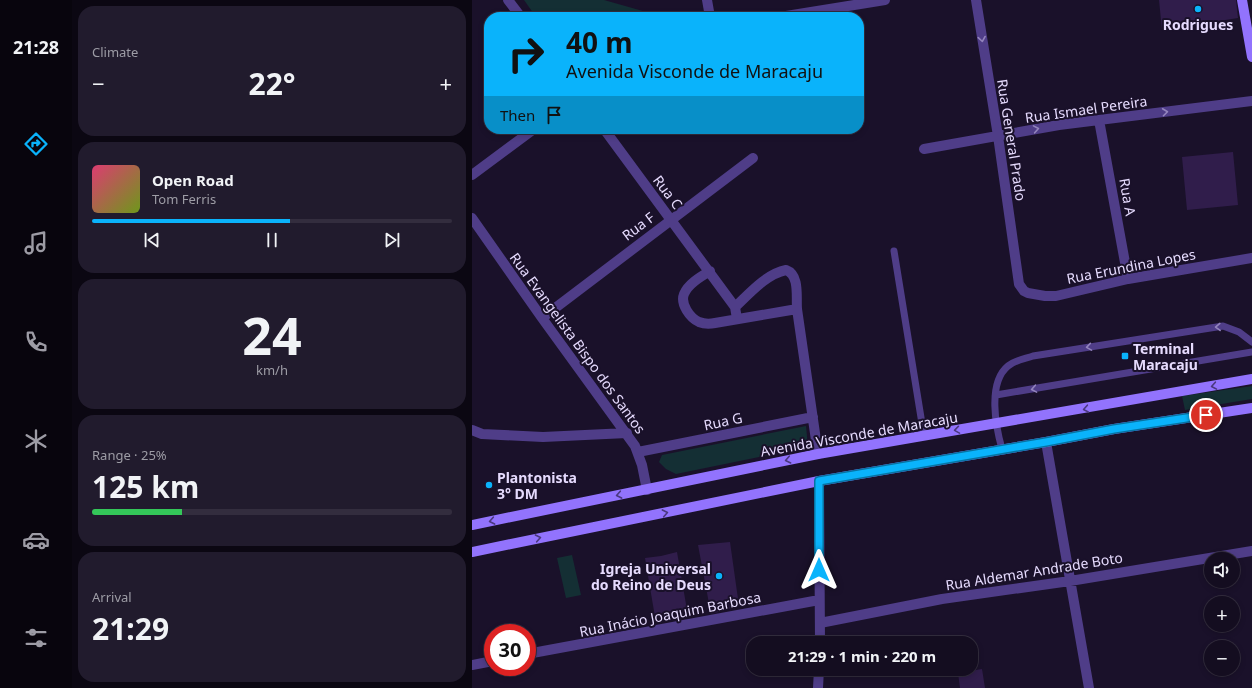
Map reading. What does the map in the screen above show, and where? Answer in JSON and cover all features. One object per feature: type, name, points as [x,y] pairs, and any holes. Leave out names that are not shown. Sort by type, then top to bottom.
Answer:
[{"type":"main road","points":[[1242,0],[1252,57]]},
{"type":"main road","name":"Avenida Visconde de Maracaju","points":[[472,525],[818,454],[1252,379]]},
{"type":"main road","points":[[472,552],[819,481],[1114,429],[1252,408]]},
{"type":"street","points":[[508,0],[517,12]]},
{"type":"street","points":[[707,0],[709,12]]},
{"type":"street","points":[[811,12],[885,0]]},
{"type":"street","name":"Rua General Prado","points":[[976,0],[998,136],[1019,284]]},
{"type":"street","name":"Rua Ismael Pereira","points":[[924,149],[1099,120],[1252,101]]},
{"type":"street","name":"Rua A","points":[[1099,120],[1128,279]]},
{"type":"street","points":[[472,175],[527,134]]},
{"type":"street","name":"Rua C","points":[[608,134],[710,271],[735,307],[738,319]]},
{"type":"street","name":"Rua F","points":[[542,318],[753,158]]},
{"type":"street","name":"Rua Evangelista Bispo dos Santos","points":[[472,218],[542,318],[626,433],[638,452],[647,490]]},
{"type":"street","name":"Rua Erundina Lopes","points":[[1019,284],[1024,291],[1028,293],[1056,296],[1128,279],[1252,258]]},
{"type":"street","points":[[735,307],[764,281],[775,274],[786,270],[795,278],[797,309],[818,454]]},
{"type":"street","points":[[710,271],[689,286],[682,299],[687,311],[698,322],[706,324],[797,309]]},
{"type":"street","name":"Rua G","points":[[638,452],[813,417]]},
{"type":"street","points":[[472,430],[482,434],[543,437],[626,433]]},
{"type":"street","points":[[1046,442],[1089,688]]},
{"type":"street","points":[[819,481],[820,636]]},
{"type":"street","name":"Rua Aldemar Andrade Boto","points":[[820,623],[942,599],[1070,581],[1252,551]]},
{"type":"street","name":"Rua Inácio Joaquim Barbosa","points":[[536,652],[819,600]]},
{"type":"street","points":[[472,665],[484,663]]},
{"type":"street","points":[[818,688],[819,676]]},
{"type":"lane","points":[[894,252],[924,436]]},
{"type":"lane","points":[[1002,449],[995,424],[998,381],[1003,371],[1015,362],[1033,356],[1223,326],[1239,332],[1252,342]]},
{"type":"lane","points":[[996,395],[1252,352]]},
{"type":"green space","points":[[524,0],[604,0],[646,12],[532,12]]},
{"type":"green space","points":[[1252,386],[1252,399],[1185,410],[1182,396]]},
{"type":"green space","points":[[806,426],[808,447],[676,474],[666,469],[659,462],[662,455]]},
{"type":"green space","points":[[572,555],[581,595],[566,598],[557,558]]},
{"type":"building","name":"Rodrigues","points":[[1159,0],[1236,0],[1238,18],[1162,30]]},
{"type":"building","points":[[1233,152],[1238,205],[1187,210],[1182,157]]},
{"type":"building","name":"Igreja Universal do Reino de Deus","points":[[730,542],[739,606],[711,614],[698,545]]},
{"type":"building","points":[[677,552],[687,610],[655,617],[645,558]]},
{"type":"building","points":[[982,669],[985,688],[960,688],[958,676],[978,676],[978,670]]},
{"type":"place","name":"Rodrigues","points":[[1198,9]]},
{"type":"place","name":"Terminal Maracaju","points":[[1125,356]]},
{"type":"place","name":"Plantonista 3° DM","points":[[489,485]]},
{"type":"place","name":"Igreja Universal do Reino de Deus","points":[[719,576]]},
{"type":"route","points":[[819,570],[819,481],[1114,429],[1206,415]]}]
